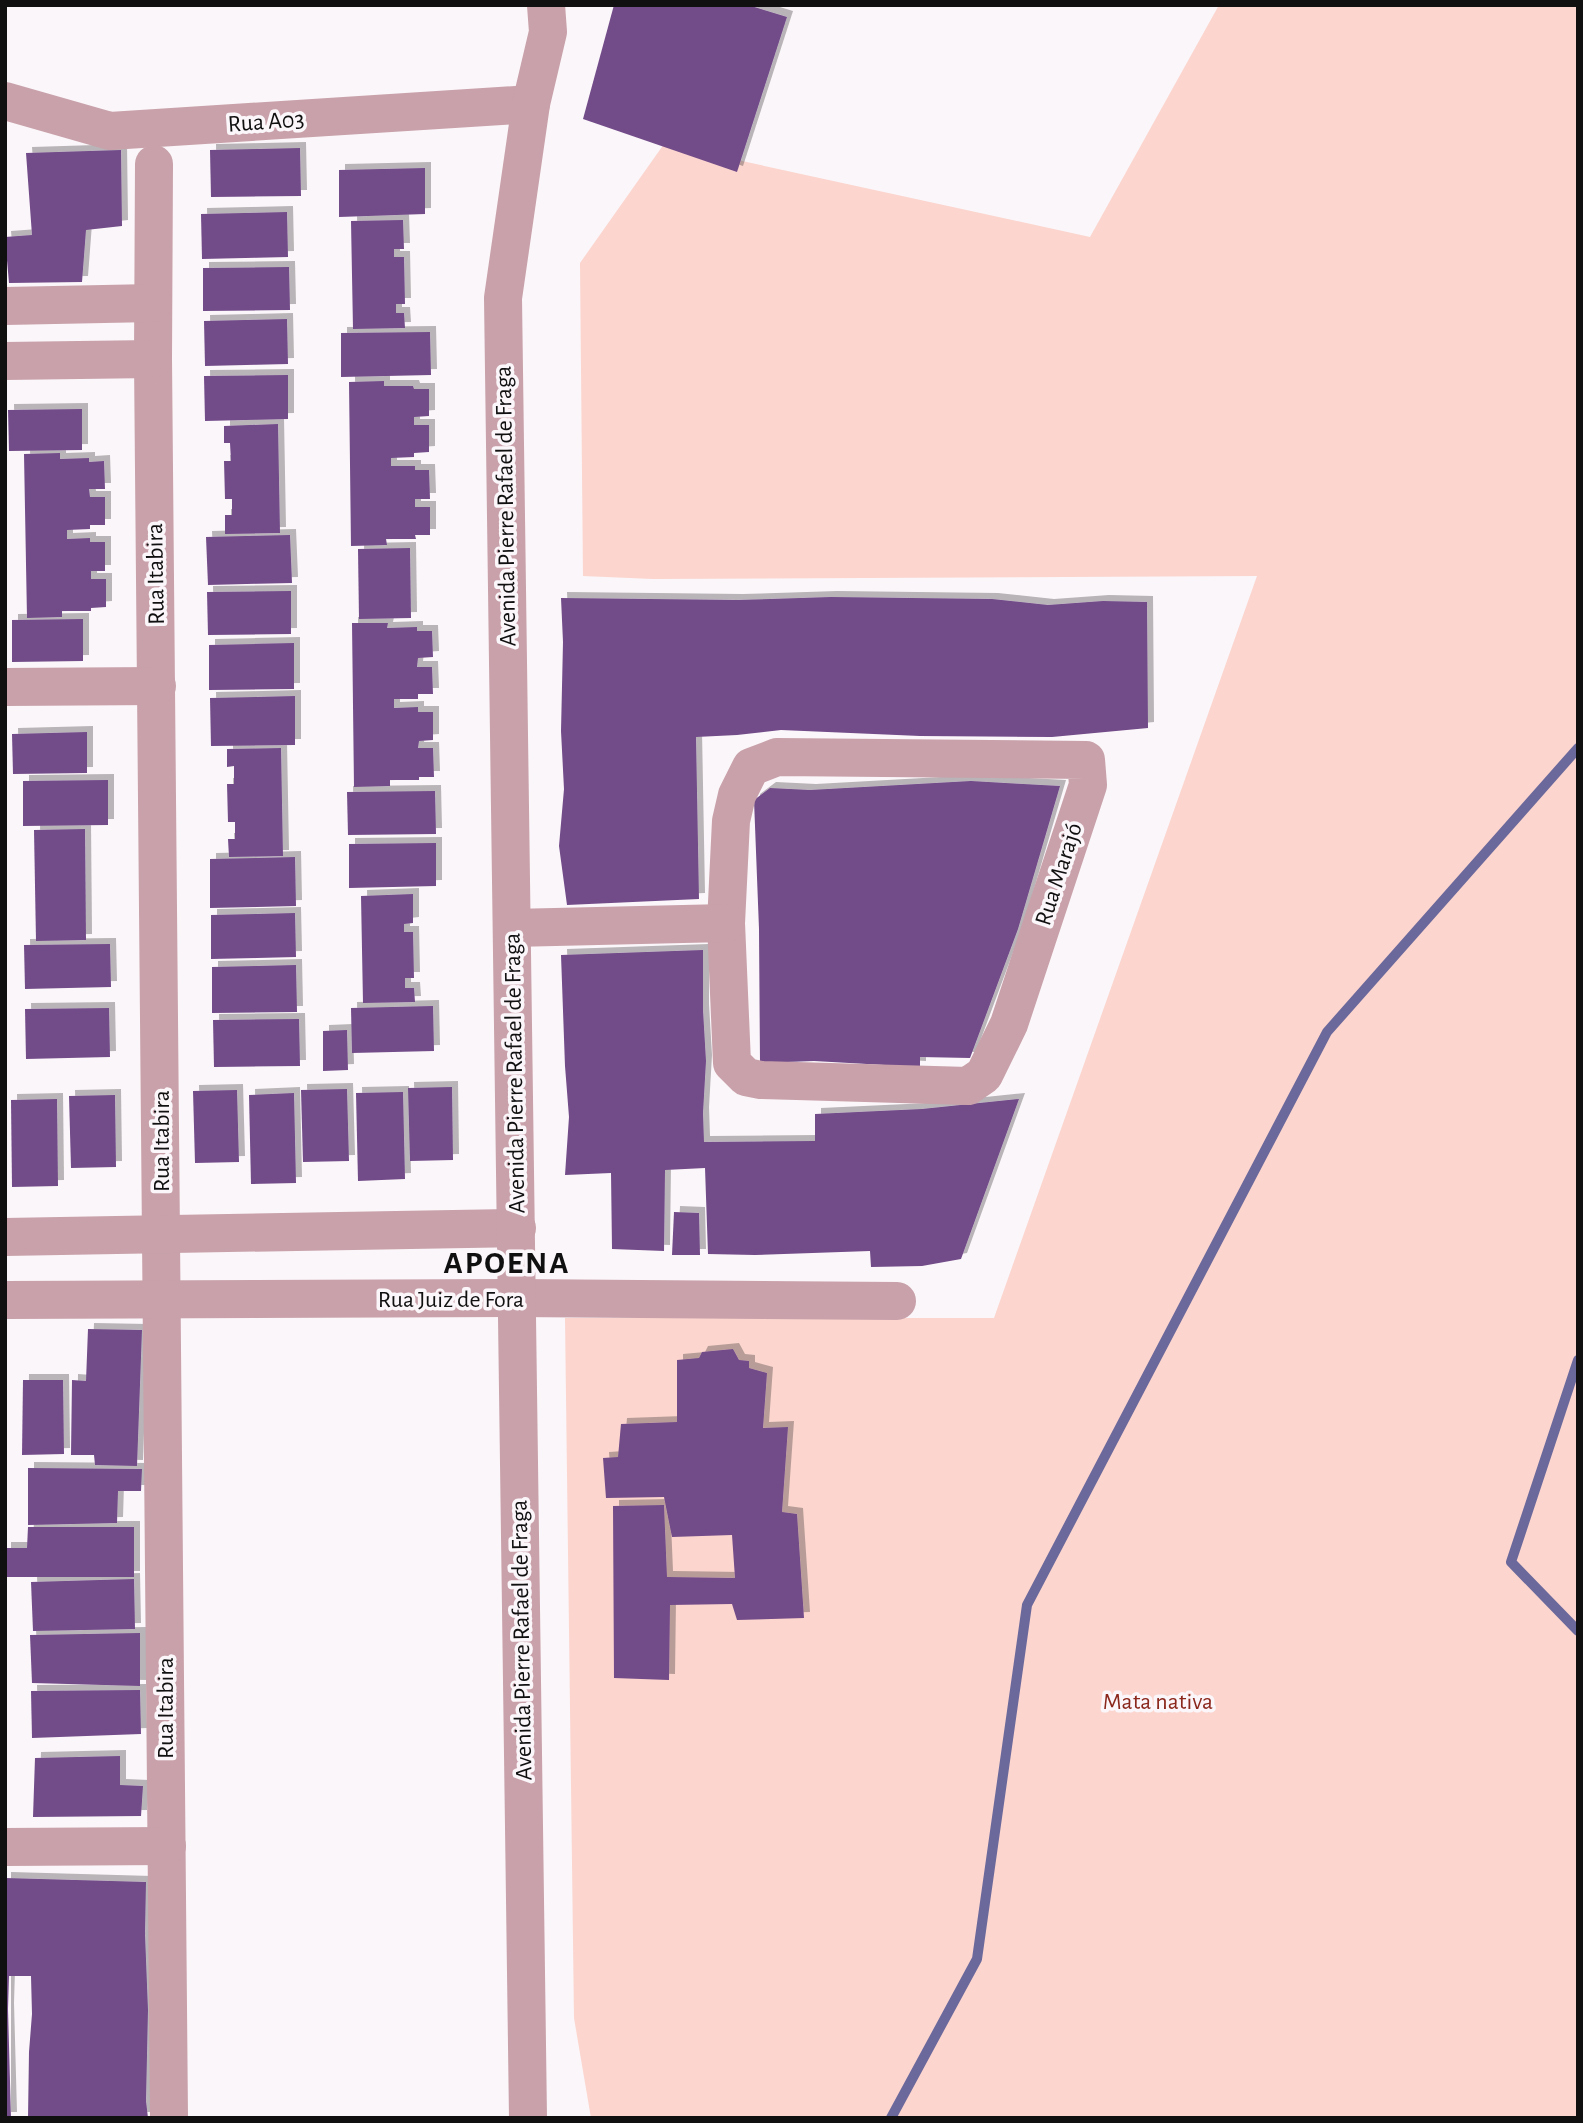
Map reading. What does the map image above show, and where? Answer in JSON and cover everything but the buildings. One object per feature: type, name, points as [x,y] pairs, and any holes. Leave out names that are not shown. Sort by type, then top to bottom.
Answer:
[{"type":"street","name":"Avenida Pierre Rafael de Fraga","points":[[528,2118],[503,298],[531,104],[555,14]]},
{"type":"street","name":"Rua A03","points":[[5,101],[110,131],[531,104]]},
{"type":"street","name":"Rua Itabira","points":[[154,163],[153,359],[169,2118]]},
{"type":"street","points":[[5,306],[153,303]]},
{"type":"street","points":[[5,361],[153,359]]},
{"type":"street","points":[[5,687],[157,686]]},
{"type":"street","name":"Rua Marajó","points":[[777,757],[1086,760],[1088,785],[1009,1024],[984,1075],[968,1086],[761,1080],[746,1077],[732,1063],[726,923],[731,821],[737,794],[751,767],[777,757]]},
{"type":"street","points":[[512,928],[726,923]]},
{"type":"street","points":[[5,1237],[517,1228]]},
{"type":"street","name":"Rua Juiz de Fora","points":[[5,1300],[516,1298],[897,1301]]},
{"type":"street","points":[[5,1847],[167,1846]]},
{"type":"green space","name":"Mata nativa","points":[[1219,5],[1578,5],[1578,2118],[591,2118],[574,2018],[565,1318],[994,1318],[1257,576],[653,579],[583,576],[580,263],[664,144],[1090,237]]},
{"type":"waterway","points":[[891,2118],[977,1959],[1027,1605],[1327,1032],[1578,748]]},
{"type":"waterway","points":[[1578,1360],[1511,1562],[1578,1631]]},
{"type":"district","name":"APOENA","points":[[507,1262]]}]
